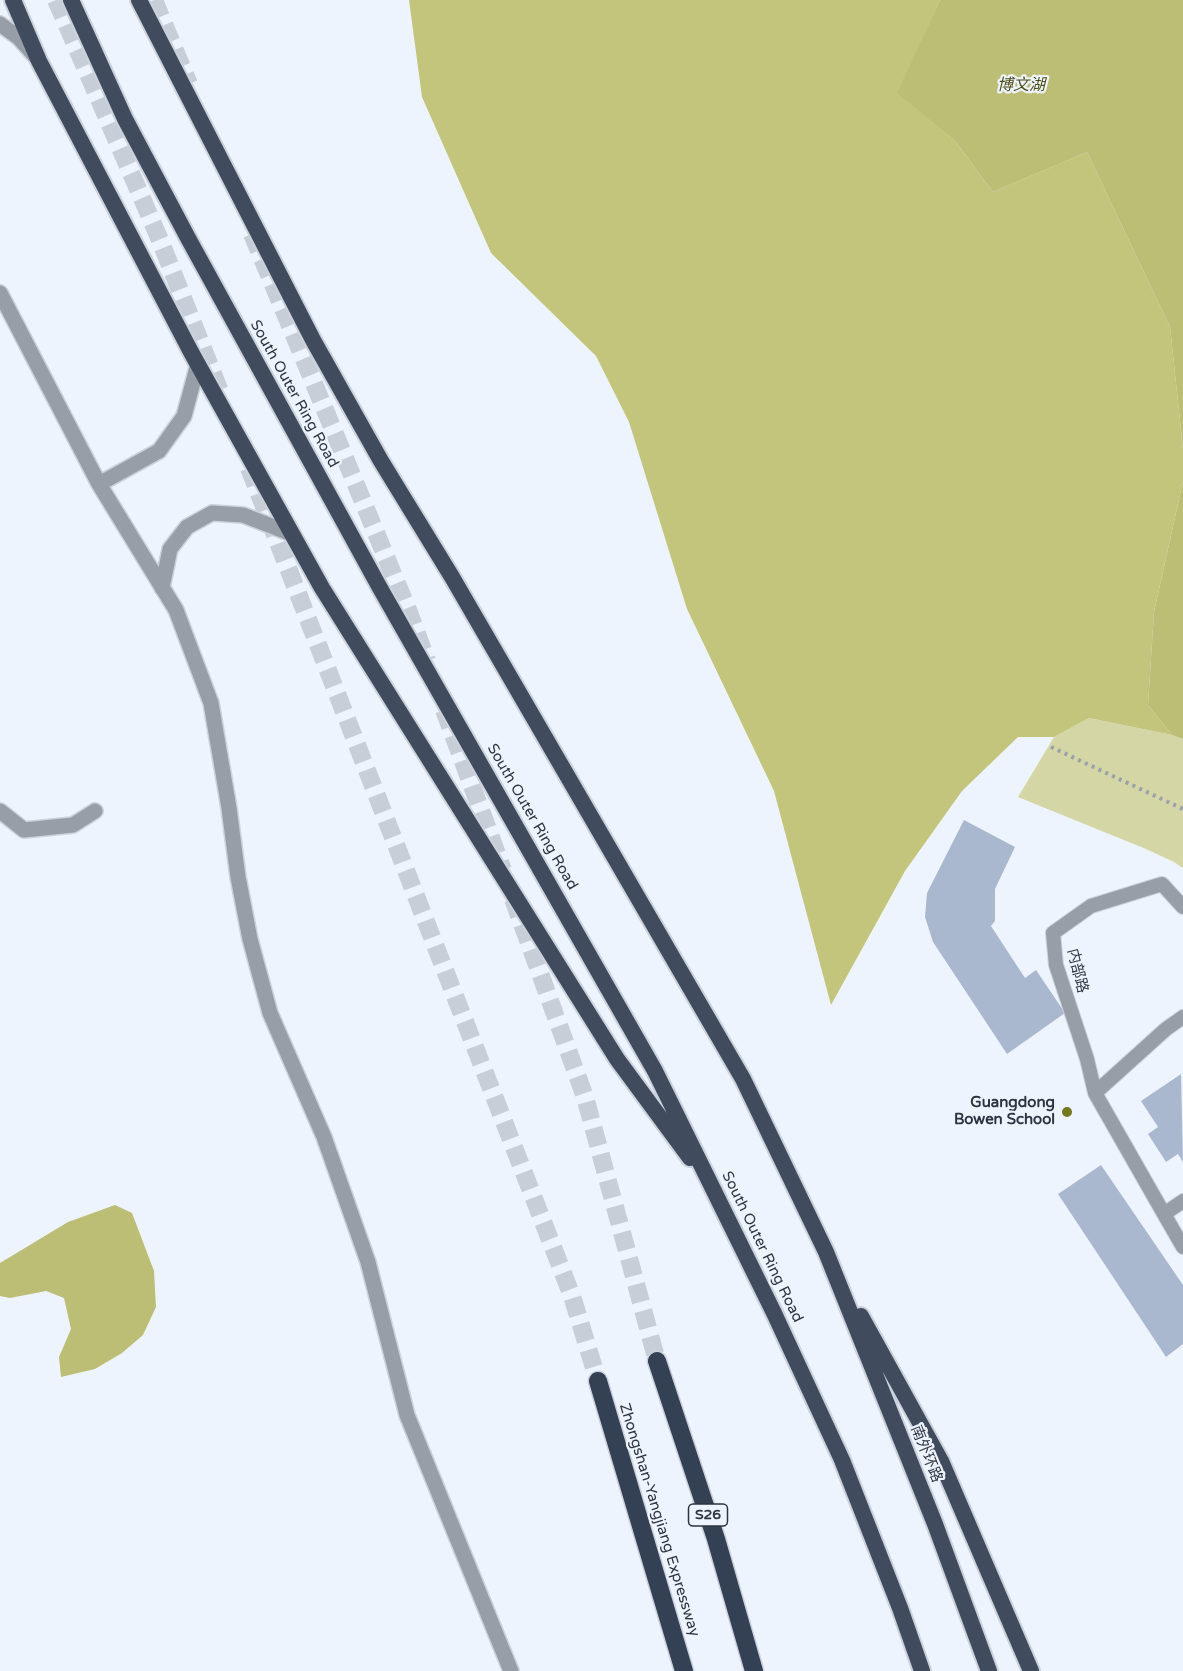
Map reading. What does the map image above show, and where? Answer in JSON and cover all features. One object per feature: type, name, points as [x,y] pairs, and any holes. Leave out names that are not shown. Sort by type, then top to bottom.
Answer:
[{"type":"highway","points":[[13,0],[39,61],[198,364],[322,588],[617,1059],[717,1194]]},
{"type":"highway","name":"South Outer Ring Road","points":[[72,0],[125,118],[188,238],[380,588],[655,1071],[717,1194],[842,1460],[922,1671]]},
{"type":"highway","points":[[140,0],[313,340],[743,1079],[825,1252],[941,1461],[1031,1671]]},
{"type":"highway","name":"南外环路","points":[[825,1252],[939,1534],[989,1671]]},
{"type":"highway","name":"S26","points":[[657,1361],[716,1539],[754,1671]]},
{"type":"highway","name":"Zhongshan-Yangjiang Expressway","points":[[598,1381],[684,1671]]},
{"type":"street","points":[[0,24],[19,38],[39,61]]},
{"type":"street","points":[[0,292],[99,484],[176,610],[211,703],[238,878],[250,939],[270,1013],[324,1137],[368,1262],[408,1415],[511,1671]]},
{"type":"street","points":[[99,484],[159,451],[184,416],[198,364]]},
{"type":"street","points":[[162,588],[171,549],[187,527],[212,513],[243,515],[292,534]]},
{"type":"street","points":[[0,811],[24,830],[73,825],[95,811]]},
{"type":"lane","name":"内部路","points":[[1183,907],[1161,884],[1091,906],[1053,933],[1056,965],[1088,1059],[1095,1093],[1183,1247]]},
{"type":"lane","points":[[1095,1093],[1166,1029],[1183,1017]]},
{"type":"lane","points":[[1164,1214],[1183,1201]]},
{"type":"path","points":[[1051,747],[1183,809]]},
{"type":"shaded area","points":[[409,0],[940,0],[898,93],[955,141],[993,192],[1087,152],[1170,327],[1183,449],[1183,481],[1154,612],[1148,705],[1172,735],[1089,718],[1054,737],[1018,737],[962,791],[905,871],[831,1005],[774,791],[687,609],[629,422],[596,356],[491,253],[422,97]]},
{"type":"shaded area","points":[[1089,718],[1183,739],[1183,868],[1146,849],[1018,797],[1054,737]]},
{"type":"water","name":"博文湖","points":[[940,0],[1183,0],[1183,449],[1170,327],[1087,152],[993,192],[955,141],[897,93]]},
{"type":"water","points":[[1183,481],[1183,739],[1172,735],[1148,705],[1154,612]]},
{"type":"water","points":[[115,1205],[132,1213],[154,1271],[156,1307],[143,1335],[122,1353],[95,1369],[61,1377],[59,1357],[71,1329],[64,1298],[46,1291],[10,1298],[0,1296],[0,1263],[68,1222]]},
{"type":"building","points":[[964,820],[1015,847],[995,889],[995,921],[991,926],[1025,978],[1036,970],[1065,1013],[1007,1054],[933,942],[925,917],[927,893]]},
{"type":"building","points":[[1181,1074],[1183,1162],[1178,1154],[1166,1162],[1148,1134],[1158,1127],[1141,1101]]},
{"type":"building","points":[[1101,1165],[1183,1285],[1183,1344],[1166,1357],[1058,1194]]},
{"type":"tunnel","points":[[56,0],[160,240],[221,394]]},
{"type":"tunnel","points":[[154,0],[189,84]]},
{"type":"tunnel","points":[[252,234],[427,661]]},
{"type":"tunnel","points":[[249,468],[572,1296],[598,1381]]},
{"type":"tunnel","points":[[444,710],[503,870]]},
{"type":"tunnel","points":[[513,899],[585,1097],[657,1361]]},
{"type":"place","name":"Guangdong Bowen School","points":[[1067,1112]]}]
